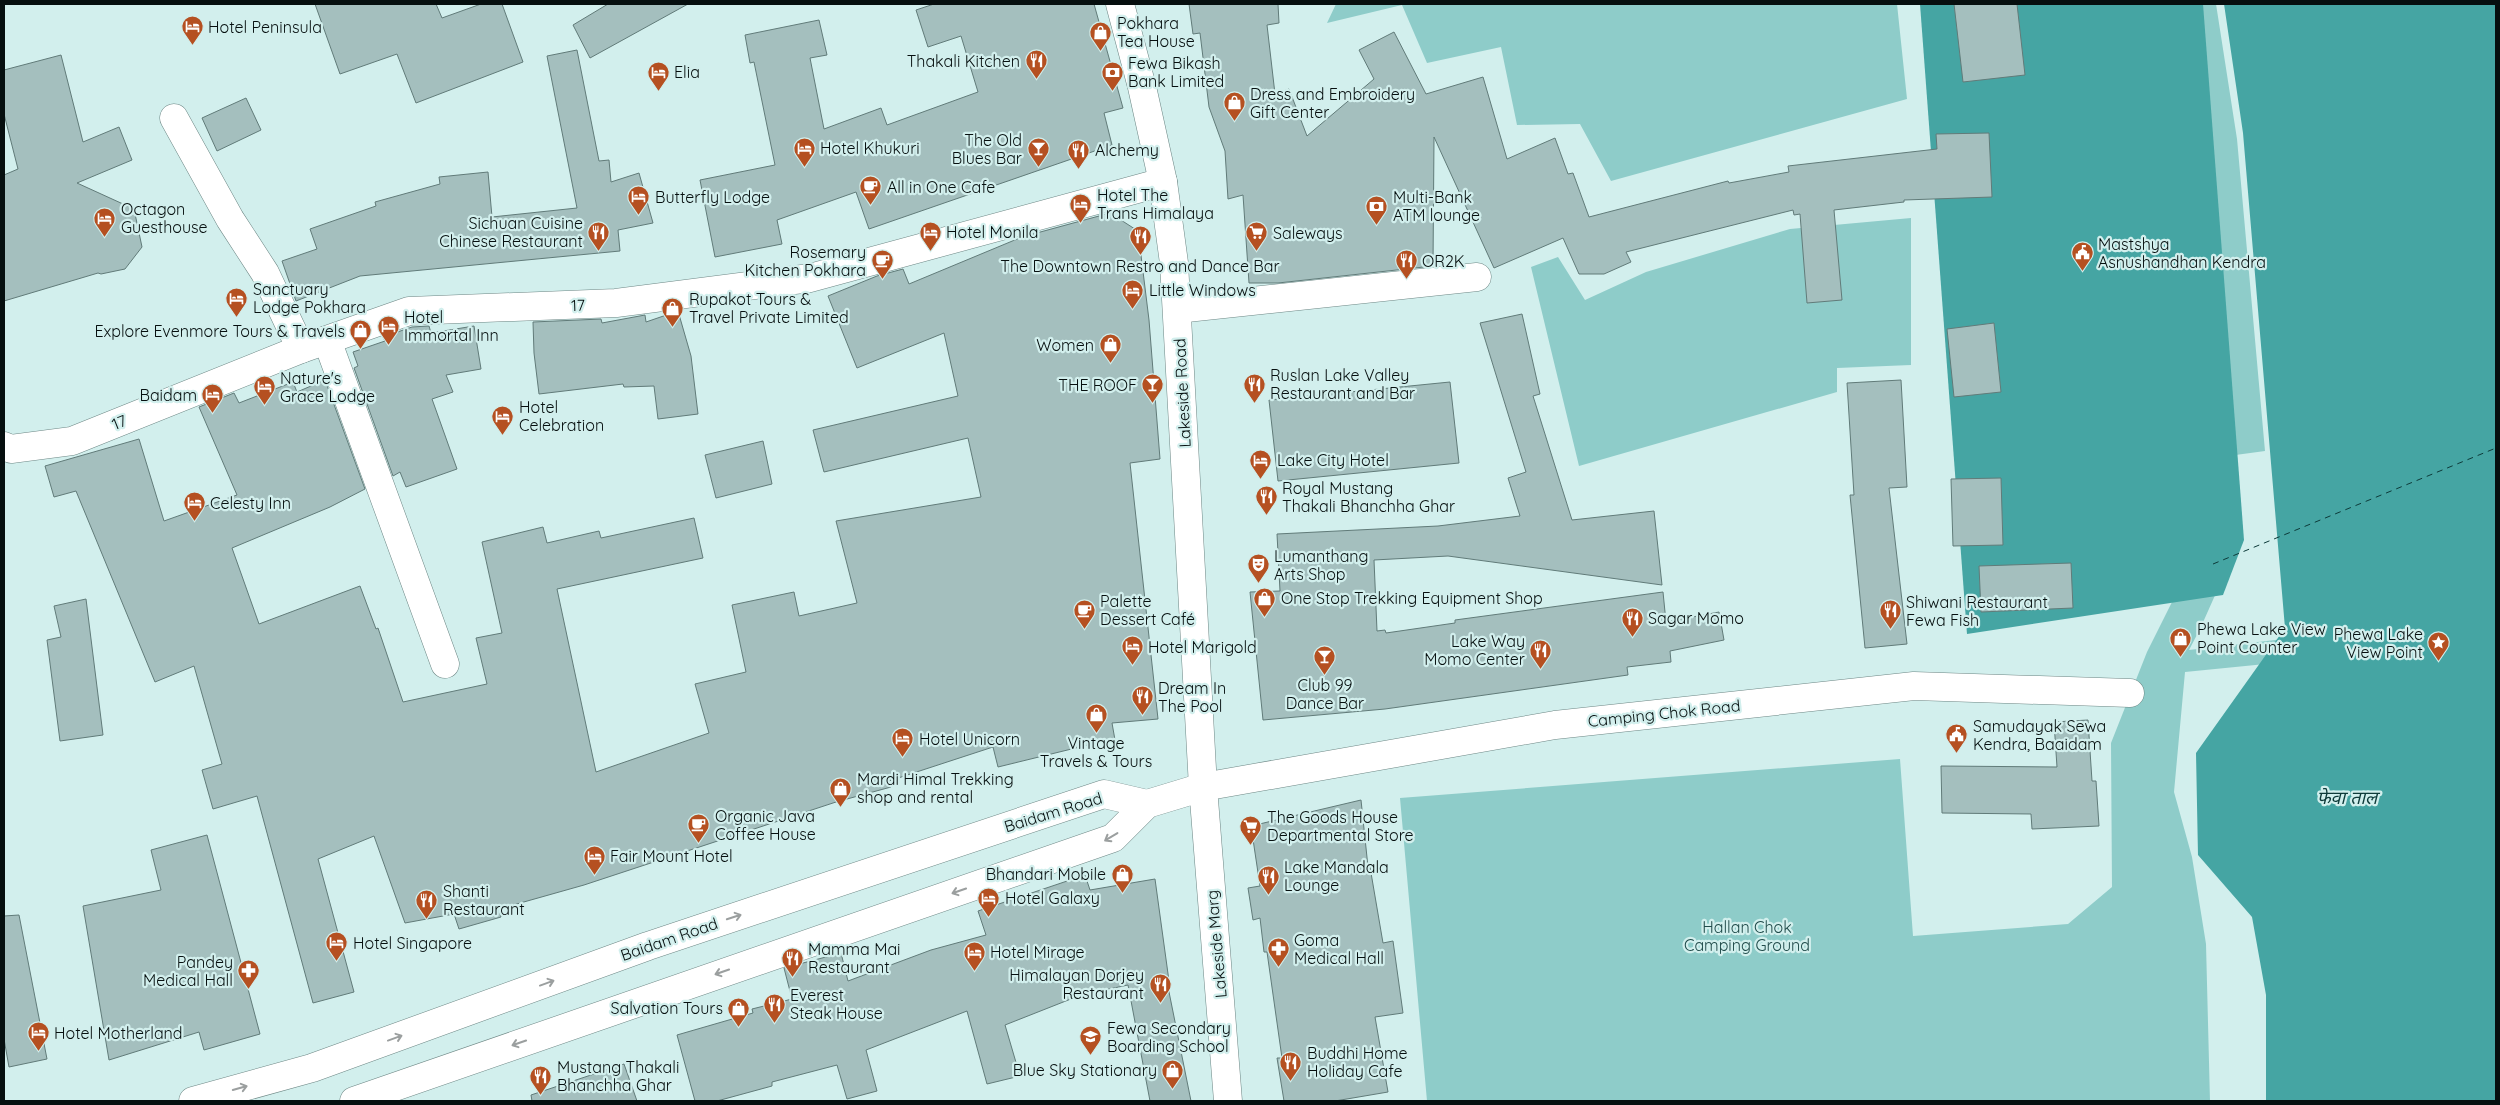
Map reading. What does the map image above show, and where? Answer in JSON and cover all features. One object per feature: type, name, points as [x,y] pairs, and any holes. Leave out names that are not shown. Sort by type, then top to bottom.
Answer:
[{"type":"street","name":"Lakeside Road","points":[[1120,4],[1142,87],[1163,182],[1174,263],[1204,787]]},
{"type":"street","points":[[174,118],[190,142],[230,220],[265,273],[300,349]]},
{"type":"street","name":"17","points":[[4,446],[11,448],[72,441],[300,349],[410,312],[616,303],[810,278],[1163,182]]},
{"type":"street","points":[[1177,309],[1477,277]]},
{"type":"street","points":[[327,340],[445,664]]},
{"type":"street","name":"Camping Chok Road","points":[[1204,787],[1555,725],[1914,686],[2130,694]]},
{"type":"street","name":"Baidam Road","points":[[354,1101],[1113,838],[1147,804],[1204,787]]},
{"type":"street","name":"Lakeside Marg","points":[[1204,787],[1228,1101]]},
{"type":"street","name":"Baidam Road","points":[[193,1101],[312,1068],[648,946],[1104,794],[1147,804]]},
{"type":"green space","points":[[1336,4],[1897,4],[1907,99],[1611,181],[1580,124],[1517,125],[1501,47],[1427,63],[1402,5],[1327,23]]},
{"type":"green space","name":"Hallan Chok Camping Ground","points":[[2133,4],[2216,4],[2237,139],[2265,451],[2228,456],[2229,564],[2189,650],[2419,623],[2394,651],[2185,672],[2174,792],[2192,857],[2206,944],[2210,1101],[1427,1101],[1400,798],[1900,759],[1913,936],[2068,924],[2112,887],[2111,743],[2147,652],[2187,572]]},
{"type":"green space","points":[[1911,218],[1911,365],[1837,368],[1837,392],[1579,466],[1531,267],[1558,257],[1585,300],[1646,272],[1790,229]]},
{"type":"water","name":"Mastshya Asnushandhan Kendra","points":[[1920,4],[2203,4],[2244,540],[2223,595],[1967,634]]},
{"type":"water","name":"फेवा ताल","points":[[2224,4],[2496,4],[2496,1101],[2266,1101],[2266,995],[2252,917],[2198,855],[2196,753],[2285,628],[2243,133]]},
{"type":"building","points":[[315,4],[436,4],[442,18],[481,4],[502,4],[523,62],[416,103],[397,54],[340,74]]},
{"type":"building","points":[[608,4],[688,4],[590,58],[573,25]]},
{"type":"building","points":[[934,4],[1094,4],[1123,108],[1104,113],[1112,145],[869,229],[856,192],[777,220],[782,244],[715,257],[700,180],[775,165],[754,62],[750,63],[745,35],[819,20],[827,55],[810,58],[824,129],[881,108],[887,125],[978,92],[961,36],[928,47],[916,10]]},
{"type":"building","points":[[1189,4],[1278,4],[1279,23],[1267,25],[1275,94],[1289,89],[1307,136],[1374,79],[1359,50],[1394,32],[1426,94],[1483,77],[1507,159],[1555,138],[1568,174],[1573,173],[1589,217],[1728,181],[1729,183],[1789,172],[1788,166],[1937,149],[1936,134],[1989,133],[1992,197],[1904,200],[1904,202],[1834,210],[1842,300],[1807,303],[1800,214],[1794,215],[1793,210],[1626,252],[1631,262],[1604,274],[1579,274],[1563,238],[1494,268],[1434,137],[1433,266],[1278,283],[1249,283],[1243,195],[1228,199],[1225,151],[1209,107],[1200,33],[1193,34]]},
{"type":"building","points":[[1954,4],[2017,4],[2025,75],[1963,82]]},
{"type":"building","points":[[577,50],[599,161],[609,160],[611,182],[639,173],[653,223],[618,230],[620,251],[360,276],[296,301],[282,261],[317,249],[310,229],[376,206],[375,202],[440,184],[439,177],[488,172],[492,217],[577,208],[547,56]]},
{"type":"building","points":[[61,55],[83,142],[119,127],[132,160],[77,183],[134,209],[142,247],[125,269],[98,273],[4,301],[4,175],[18,169],[4,114],[4,70]]},
{"type":"building","points":[[246,98],[261,130],[217,151],[202,118]]},
{"type":"building","points":[[1110,213],[1138,231],[1149,320],[1160,459],[1130,463],[1158,719],[1112,723],[1115,740],[998,767],[993,747],[889,781],[891,787],[836,802],[584,885],[499,909],[501,917],[459,929],[454,914],[405,923],[374,836],[318,859],[354,992],[313,1003],[257,796],[213,809],[202,770],[222,764],[194,666],[155,682],[76,491],[54,497],[45,466],[139,439],[164,521],[237,495],[199,407],[234,393],[239,403],[293,382],[297,392],[325,380],[365,489],[330,507],[232,548],[259,624],[360,586],[376,629],[378,628],[403,702],[487,684],[476,638],[502,633],[482,542],[543,527],[547,543],[599,531],[601,538],[694,518],[703,558],[557,589],[596,772],[709,733],[695,684],[746,672],[732,605],[794,592],[799,616],[857,603],[836,521],[981,497],[968,438],[824,472],[813,430],[958,396],[944,333],[857,368],[828,296],[877,276],[903,269],[909,284],[1022,237]]},
{"type":"building","points":[[678,311],[691,356],[698,414],[658,419],[654,386],[624,387],[623,384],[539,394],[534,353],[533,322],[601,319],[602,323],[645,315],[646,322]]},
{"type":"building","points":[[1522,314],[1540,394],[1533,396],[1572,520],[1654,511],[1662,585],[1448,556],[1374,560],[1377,631],[1385,630],[1386,633],[1455,623],[1455,620],[1663,592],[1666,622],[1719,612],[1724,640],[1670,651],[1671,662],[1627,667],[1628,675],[1385,709],[1263,720],[1250,592],[1280,591],[1277,534],[1438,526],[1520,516],[1508,478],[1526,472],[1480,323]]},
{"type":"building","points":[[1994,323],[2001,392],[1954,397],[1947,329]]},
{"type":"building","points":[[429,326],[431,333],[474,326],[481,369],[446,375],[453,392],[432,399],[457,469],[406,487],[400,472],[393,476],[354,368],[358,366],[353,352],[385,341],[383,337],[412,327]]},
{"type":"building","points":[[1901,380],[1907,487],[1889,488],[1907,644],[1865,648],[1850,495],[1854,495],[1847,383]]},
{"type":"building","points":[[1450,382],[1459,463],[1278,481],[1269,400]]},
{"type":"building","points":[[763,441],[772,484],[716,498],[705,455]]},
{"type":"building","points":[[2001,478],[2003,545],[1953,546],[1951,479]]},
{"type":"building","points":[[2071,563],[2073,608],[1981,612],[1979,566]]},
{"type":"building","points":[[86,599],[103,735],[60,741],[47,640],[61,637],[54,606]]},
{"type":"building","points":[[2088,720],[2092,781],[2096,781],[2099,826],[2032,829],[2031,814],[1942,813],[1941,766],[2057,767],[2054,722]]},
{"type":"building","points":[[1361,800],[1368,867],[1370,867],[1383,943],[1393,941],[1403,1013],[1375,1017],[1388,1092],[1335,1101],[1284,1101],[1277,1058],[1282,1058],[1267,952],[1264,952],[1260,918],[1253,920],[1248,888],[1260,886],[1251,826]]},
{"type":"building","points":[[207,835],[260,1034],[204,1050],[199,1032],[109,1060],[83,906],[161,890],[151,850]]},
{"type":"building","points":[[1085,875],[1090,890],[1155,879],[1169,981],[1167,982],[1191,1101],[1150,1101],[1128,985],[1081,995],[1005,1025],[1020,1076],[987,1084],[967,1011],[866,1050],[877,1091],[847,1099],[837,1065],[772,1082],[772,1086],[717,1101],[695,1101],[677,1035],[753,1013],[752,1009],[792,999],[784,968],[841,953],[848,981],[931,950],[986,935],[978,911]]},
{"type":"building","points":[[19,915],[47,1059],[9,1067],[4,1039],[4,916]]},
{"type":"building","points":[[624,1064],[637,1101],[532,1101],[531,1095]]},
{"type":"ferry route","points":[[2213,564],[2496,448]]},
{"type":"place","name":"Hotel Peninsula","points":[[192,46]]},
{"type":"place","name":"Pokhara Tea House","points":[[1101,51]]},
{"type":"place","name":"Thakali Kitchen","points":[[1036,80]]},
{"type":"place","name":"Elia","points":[[658,91]]},
{"type":"place","name":"Fewa Bikash Bank Limited","points":[[1112,91]]},
{"type":"place","name":"Dress and Embroidery Gift Center","points":[[1234,122]]},
{"type":"place","name":"Hotel Khukuri","points":[[804,167]]},
{"type":"place","name":"The Old Blues Bar","points":[[1038,168]]},
{"type":"place","name":"Alchemy","points":[[1079,169]]},
{"type":"place","name":"All in One Cafe","points":[[871,206]]},
{"type":"place","name":"Butterfly Lodge","points":[[639,216]]},
{"type":"place","name":"Hotel The Trans Himalaya","points":[[1081,223]]},
{"type":"place","name":"Multi-Bank ATM lounge","points":[[1377,225]]},
{"type":"place","name":"Octagon Guesthouse","points":[[105,237]]},
{"type":"place","name":"Sichuan Cuisine Chinese Restaurant","points":[[599,251]]},
{"type":"place","name":"Hotel Monila","points":[[930,251]]},
{"type":"place","name":"Saleways","points":[[1257,252]]},
{"type":"place","name":"The Downtown Restro and Dance Bar","points":[[1140,256]]},
{"type":"place","name":"Mastshya Asnushandhan Kendra","points":[[2082,272]]},
{"type":"place","name":"Rosemary Kitchen Pokhara","points":[[882,280]]},
{"type":"place","name":"OR2K","points":[[1406,280]]},
{"type":"place","name":"Little Windows","points":[[1133,309]]},
{"type":"place","name":"Sanctuary Lodge Pokhara","points":[[237,317]]},
{"type":"place","name":"Rupakot Tours & Travel Private Limited","points":[[673,327]]},
{"type":"place","name":"Hotel Immortal Inn","points":[[388,345]]},
{"type":"place","name":"Explore Evenmore Tours & Travels","points":[[361,350]]},
{"type":"place","name":"Women","points":[[1110,364]]},
{"type":"place","name":"Ruslan Lake Valley Restaurant and Bar","points":[[1254,403]]},
{"type":"place","name":"THE ROOF","points":[[1153,404]]},
{"type":"place","name":"Nature's Grace Lodge","points":[[264,406]]},
{"type":"place","name":"Baidam","points":[[213,414]]},
{"type":"place","name":"Hotel Celebration","points":[[503,435]]},
{"type":"place","name":"Lake City Hotel","points":[[1261,479]]},
{"type":"place","name":"Royal Mustang Thakali Bhanchha Ghar","points":[[1266,516]]},
{"type":"place","name":"Celesty Inn","points":[[194,522]]},
{"type":"place","name":"Lumanthang Arts Shop","points":[[1258,584]]},
{"type":"place","name":"One Stop Trekking Equipment Shop","points":[[1265,617]]},
{"type":"place","name":"Palette Dessert Café","points":[[1084,629]]},
{"type":"place","name":"Shiwani Restaurant Fewa Fish","points":[[1890,630]]},
{"type":"place","name":"Sagar Momo","points":[[1632,637]]},
{"type":"place","name":"Phewa Lake View Point Counter","points":[[2181,657]]},
{"type":"place","name":"Phewa Lake View Point","points":[[2439,662]]},
{"type":"place","name":"Hotel Marigold","points":[[1132,666]]},
{"type":"place","name":"Lake Way Momo Center","points":[[1541,669]]},
{"type":"place","name":"Club 99 Dance Bar","points":[[1325,675]]},
{"type":"place","name":"Dream In The Pool","points":[[1142,716]]},
{"type":"place","name":"Vintage Travels & Tours","points":[[1096,733]]},
{"type":"place","name":"Samudayak Sewa Kendra, Baaidam","points":[[1957,754]]},
{"type":"place","name":"Hotel Unicorn","points":[[903,758]]},
{"type":"place","name":"Mardi Himal Trekking shop and rental","points":[[841,807]]},
{"type":"place","name":"Organic Java Coffee House","points":[[699,844]]},
{"type":"place","name":"The Goods House Departmental Store","points":[[1251,845]]},
{"type":"place","name":"Fair Mount Hotel","points":[[594,875]]},
{"type":"place","name":"Bhandari Mobile","points":[[1122,893]]},
{"type":"place","name":"Lake Mandala Lounge","points":[[1268,895]]},
{"type":"place","name":"Hotel Galaxy","points":[[989,917]]},
{"type":"place","name":"Shanti Restaurant","points":[[427,919]]},
{"type":"place","name":"Hotel Singapore","points":[[337,962]]},
{"type":"place","name":"Goma Medical Hall","points":[[1278,968]]},
{"type":"place","name":"Hotel Mirage","points":[[974,971]]},
{"type":"place","name":"Mamma Mai Restaurant","points":[[792,977]]},
{"type":"place","name":"Pandey Medical Hall","points":[[249,990]]},
{"type":"place","name":"Himalayan Dorjey Restaurant","points":[[1160,1003]]},
{"type":"place","name":"Everest Steak House","points":[[774,1023]]},
{"type":"place","name":"Salvation Tours","points":[[739,1027]]},
{"type":"place","name":"Hotel Motherland","points":[[38,1052]]},
{"type":"place","name":"Fewa Secondary Boarding School","points":[[1091,1056]]},
{"type":"place","name":"Buddhi Home Holiday Cafe","points":[[1291,1081]]},
{"type":"place","name":"Blue Sky Stationary","points":[[1173,1089]]},
{"type":"place","name":"Mustang Thakali Bhanchha Ghar","points":[[541,1095]]}]
